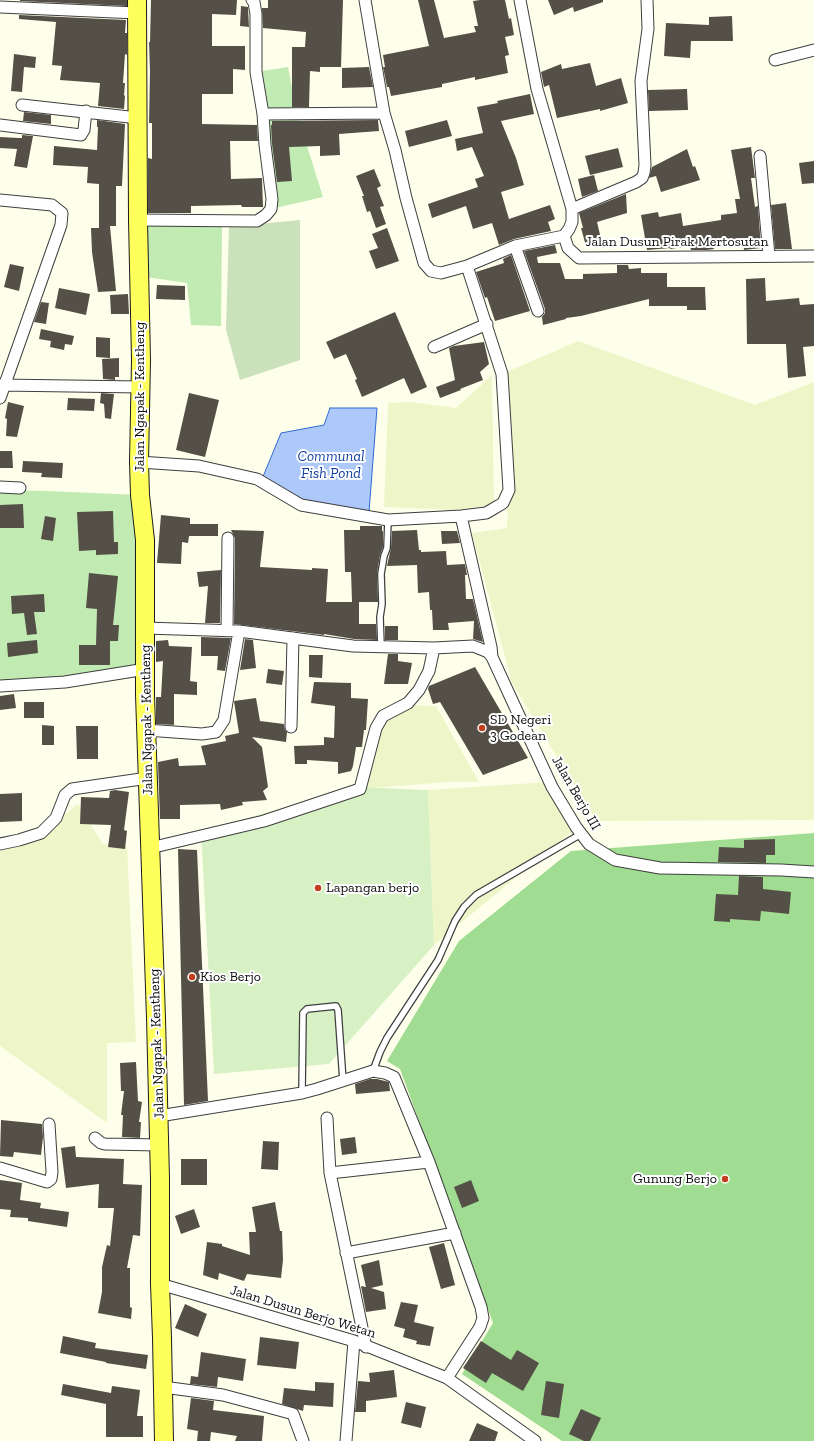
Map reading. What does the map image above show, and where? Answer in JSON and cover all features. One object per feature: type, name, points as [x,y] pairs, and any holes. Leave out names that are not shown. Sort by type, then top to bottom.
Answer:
[{"type":"main road","name":"Jalan Ngapak - Kentheng","points":[[137,7],[138,220],[141,387],[139,462],[140,495],[145,540],[146,730],[159,1116],[160,1284],[164,1441]]},
{"type":"street","points":[[138,220],[257,221],[266,215],[271,209],[272,199],[265,145],[263,114],[256,72],[256,14],[254,2],[252,0]]},
{"type":"street","name":"Jalan Dusun Pirak Mertosutan","points":[[365,0],[384,113],[424,263],[431,271],[441,273],[467,266],[515,246],[564,236],[568,248],[579,258],[814,256]]},
{"type":"street","points":[[520,0],[537,88],[572,208],[572,222],[564,236]]},
{"type":"street","points":[[572,208],[636,182],[642,178],[644,173],[646,165],[641,81],[648,29],[647,0]]},
{"type":"street","points":[[0,7],[137,7]]},
{"type":"street","points":[[775,60],[814,50]]},
{"type":"street","points":[[22,105],[138,118]]},
{"type":"street","points":[[0,126],[81,135],[84,130],[86,111]]},
{"type":"street","points":[[263,114],[384,113]]},
{"type":"street","points":[[760,156],[769,256]]},
{"type":"street","points":[[0,200],[52,205],[62,213],[61,225],[2,385],[0,398]]},
{"type":"street","points":[[515,246],[538,311]]},
{"type":"street","points":[[139,462],[199,466],[256,479],[301,505],[388,520],[461,516],[486,513],[503,503],[509,490],[502,374],[467,266]]},
{"type":"street","points":[[434,347],[487,324]]},
{"type":"street","points":[[2,385],[141,387]]},
{"type":"street","points":[[0,488],[20,488]]},
{"type":"street","name":"Jalan Berjo III","points":[[461,516],[492,657],[552,787],[581,834],[589,844],[615,860],[660,868],[814,872]]},
{"type":"street","points":[[227,631],[228,538]]},
{"type":"street","points":[[145,628],[239,631],[353,646],[434,648],[473,646],[488,652],[492,657]]},
{"type":"street","points":[[146,730],[202,734],[216,732],[224,720],[239,631]]},
{"type":"street","points":[[290,727],[293,638]]},
{"type":"street","points":[[150,848],[264,821],[360,789],[376,728],[383,716],[408,703],[419,690],[429,671],[434,648]]},
{"type":"street","points":[[0,686],[65,682],[146,669]]},
{"type":"street","points":[[0,844],[20,840],[41,833],[56,818],[65,795],[72,789],[148,778]]},
{"type":"street","points":[[159,1116],[302,1093],[374,1071],[385,1073],[394,1077],[455,1233],[481,1307],[483,1318],[480,1327],[447,1378]]},
{"type":"street","points":[[327,1118],[330,1173],[366,1347]]},
{"type":"street","points":[[0,1168],[47,1182],[51,1178],[52,1172],[49,1124]]},
{"type":"street","points":[[95,1138],[101,1143],[105,1144],[159,1145]]},
{"type":"street","points":[[330,1173],[428,1162]]},
{"type":"street","points":[[346,1253],[455,1233]]},
{"type":"street","name":"Jalan Dusun Berjo Wetan","points":[[160,1284],[354,1341],[447,1378],[535,1441]]},
{"type":"street","points":[[346,1441],[354,1341]]},
{"type":"street","points":[[163,1387],[223,1395],[293,1414],[303,1441]]},
{"type":"lane","points":[[381,646],[381,574],[387,548],[388,520]]},
{"type":"lane","points":[[374,1071],[380,1052],[387,1038],[438,960],[459,914],[464,907],[476,895],[581,834]]},
{"type":"lane","points":[[302,1093],[303,1013],[307,1009],[336,1006],[338,1010],[343,1081]]},
{"type":"green space","points":[[288,67],[297,114],[323,197],[271,209],[256,72]]},
{"type":"green space","points":[[300,220],[300,360],[240,380],[226,330],[229,227]]},
{"type":"green space","points":[[145,225],[222,227],[221,326],[191,325],[187,283],[146,277]]},
{"type":"green space","points":[[578,341],[755,405],[814,382],[814,820],[596,821],[512,683],[472,533],[507,528],[509,490],[502,374]]},
{"type":"green space","points":[[492,375],[494,505],[453,510],[384,507],[388,403],[410,402],[456,408]]},
{"type":"green space","points":[[0,490],[140,495],[146,669],[0,685]]},
{"type":"green space","points":[[409,705],[436,706],[479,782],[449,782],[360,789],[383,715]]},
{"type":"green space","points":[[549,782],[575,829],[434,945],[428,790]]},
{"type":"green space","name":"Lapangan berjo","points":[[358,787],[428,790],[434,945],[329,1064],[214,1074],[201,831]]},
{"type":"green space","points":[[78,804],[103,844],[127,846],[136,1042],[107,1043],[107,1123],[0,1046],[0,849],[41,833]]},
{"type":"green space","points":[[814,833],[814,1441],[562,1441],[462,1374],[493,1323],[400,1069],[387,1061],[459,941],[571,851]]},
{"type":"water","name":"Communal Fish Pond","points":[[330,408],[377,408],[369,512],[302,503],[262,479],[281,433],[324,425]]},
{"type":"building","points":[[127,0],[127,6],[20,1]]},
{"type":"building","points":[[151,0],[237,0],[236,15],[212,14],[212,46],[245,46],[245,70],[233,69],[233,94],[202,94],[202,124],[257,125],[258,141],[230,141],[231,179],[262,178],[263,207],[242,207],[241,205],[191,206],[191,213],[148,213],[148,158],[152,159],[152,123],[149,123],[149,42]]},
{"type":"building","points":[[268,0],[343,0],[341,67],[320,67],[320,72],[310,71],[309,107],[292,107],[292,47],[305,47],[306,32],[263,28],[262,8],[268,8]]},
{"type":"building","points":[[418,0],[434,0],[444,38],[476,32],[474,26],[478,26],[473,1],[505,0],[509,19],[511,18],[514,35],[505,37],[509,55],[505,56],[508,73],[475,80],[475,77],[442,84],[442,87],[391,96],[389,87],[387,87],[383,67],[385,67],[383,55],[429,46]]},
{"type":"building","points":[[548,0],[603,0],[603,2],[574,12],[573,7],[554,15]]},
{"type":"building","points":[[241,6],[248,7],[249,27],[240,26]]},
{"type":"building","points":[[19,15],[126,20],[125,33],[127,33],[127,55],[125,54],[123,83],[125,83],[124,109],[98,106],[100,83],[60,80],[62,66],[52,65],[56,22],[19,19]]},
{"type":"building","points":[[732,16],[733,41],[691,41],[690,58],[664,56],[666,23],[709,25],[709,17]]},
{"type":"building","points":[[14,54],[36,57],[35,68],[24,67],[22,92],[11,91]]},
{"type":"building","points":[[590,63],[596,86],[621,78],[628,103],[600,111],[600,109],[557,118],[549,85],[544,87],[541,72],[561,64],[562,69]]},
{"type":"building","points":[[369,67],[373,87],[342,88],[342,68]]},
{"type":"building","points":[[687,89],[688,110],[649,111],[648,90]]},
{"type":"building","points":[[530,94],[534,114],[501,121],[516,158],[524,185],[501,192],[509,219],[550,205],[555,219],[548,222],[551,231],[514,239],[499,245],[492,223],[473,229],[466,206],[432,218],[428,204],[478,187],[475,179],[484,176],[472,147],[457,151],[455,139],[483,133],[477,107]]},
{"type":"building","points":[[24,112],[51,115],[51,124],[23,121]]},
{"type":"building","points":[[97,120],[125,124],[122,186],[116,186],[116,226],[110,226],[116,291],[98,292],[92,252],[91,228],[99,228],[99,184],[87,183],[88,167],[53,165],[54,146],[97,150]]},
{"type":"building","points":[[378,120],[379,131],[339,134],[340,155],[320,156],[320,146],[289,147],[292,181],[277,182],[272,144],[272,121]]},
{"type":"building","points":[[447,120],[452,136],[409,147],[405,131]]},
{"type":"building","points":[[22,135],[33,136],[27,168],[14,166],[17,149],[0,148],[0,137],[22,138]]},
{"type":"building","points":[[751,147],[755,178],[751,178],[755,207],[758,206],[761,248],[744,250],[743,241],[713,244],[714,249],[707,250],[691,250],[690,246],[647,250],[641,215],[658,212],[659,217],[681,213],[683,226],[721,220],[721,215],[737,213],[735,199],[740,199],[731,150]]},
{"type":"building","points":[[618,148],[623,167],[590,175],[585,156]]},
{"type":"building","points":[[687,149],[693,167],[695,166],[700,180],[661,192],[656,176],[649,178],[652,167]]},
{"type":"building","points":[[814,161],[814,183],[802,184],[799,163]]},
{"type":"building","points":[[374,169],[381,186],[377,188],[384,206],[380,207],[386,224],[376,228],[370,211],[367,212],[362,196],[364,196],[356,176]]},
{"type":"building","points":[[594,175],[598,191],[582,197],[578,179]]},
{"type":"building","points":[[626,194],[627,213],[597,222],[602,243],[586,246],[579,213]]},
{"type":"building","points":[[786,203],[792,249],[775,249],[771,205]]},
{"type":"building","points":[[387,228],[399,261],[376,269],[369,251],[378,248],[372,234]]},
{"type":"building","points":[[555,245],[557,253],[537,257],[538,263],[560,263],[565,279],[583,279],[583,274],[617,273],[617,265],[628,265],[629,269],[641,268],[641,273],[667,273],[667,287],[705,287],[706,310],[687,310],[687,306],[649,306],[649,299],[581,316],[566,318],[543,325],[542,317],[545,313],[545,309],[524,251]]},
{"type":"building","points":[[511,255],[530,311],[495,321],[487,297],[485,298],[476,272],[504,263],[503,259]]},
{"type":"building","points":[[10,264],[24,267],[19,291],[4,287]]},
{"type":"building","points":[[765,278],[766,301],[799,298],[800,305],[814,304],[814,346],[803,347],[806,376],[788,378],[786,344],[747,344],[746,279]]},
{"type":"building","points":[[157,285],[185,286],[185,300],[156,299]]},
{"type":"building","points":[[59,288],[90,294],[86,315],[55,308]]},
{"type":"building","points":[[128,294],[129,314],[111,314],[110,295]]},
{"type":"building","points":[[41,302],[49,303],[46,324],[34,322]]},
{"type":"building","points":[[395,312],[427,387],[411,394],[404,378],[362,397],[355,380],[357,379],[346,354],[334,359],[326,342]]},
{"type":"building","points":[[41,329],[74,336],[72,345],[65,344],[64,350],[50,347],[51,341],[39,339]]},
{"type":"building","points":[[96,337],[110,338],[110,358],[96,357]]},
{"type":"building","points":[[484,342],[489,364],[480,372],[483,380],[440,398],[436,387],[455,380],[449,348]]},
{"type":"building","points":[[119,358],[119,377],[115,377],[115,380],[103,379],[102,359]]},
{"type":"building","points":[[101,393],[114,394],[111,419],[105,418],[104,404],[100,403]]},
{"type":"building","points":[[189,393],[219,400],[205,457],[176,450]]},
{"type":"building","points":[[68,398],[95,399],[94,411],[67,410]]},
{"type":"building","points":[[8,402],[24,406],[17,437],[6,436],[7,419],[5,418]]},
{"type":"building","points":[[0,451],[12,451],[13,468],[0,468]]},
{"type":"building","points":[[23,461],[63,463],[62,478],[41,477],[42,473],[22,472]]},
{"type":"building","points":[[23,504],[24,528],[0,528],[0,505]]},
{"type":"building","points":[[113,511],[114,542],[118,542],[118,554],[96,555],[96,550],[79,551],[77,512]]},
{"type":"building","points":[[161,515],[190,518],[190,524],[218,524],[218,536],[189,536],[188,543],[182,542],[181,564],[157,563]]},
{"type":"building","points":[[45,516],[56,518],[53,541],[41,539]]},
{"type":"building","points":[[360,526],[382,526],[383,531],[383,547],[377,573],[378,602],[359,602],[359,624],[376,624],[377,640],[354,639],[324,634],[234,624],[235,538],[231,530],[264,531],[260,567],[312,570],[312,568],[328,569],[326,602],[352,602],[351,572],[345,572],[344,530],[360,530]]},
{"type":"building","points":[[417,530],[419,550],[421,550],[421,552],[446,551],[447,565],[465,564],[467,575],[465,575],[466,599],[473,599],[483,642],[473,639],[474,621],[448,623],[449,630],[433,630],[429,592],[418,593],[417,565],[387,566],[391,548],[392,531]]},
{"type":"building","points":[[441,531],[457,531],[460,543],[442,544]]},
{"type":"building","points":[[221,570],[220,623],[205,623],[208,586],[199,587],[197,572]]},
{"type":"building","points":[[89,573],[118,576],[113,625],[119,625],[118,641],[110,641],[110,665],[79,665],[79,645],[96,645],[97,609],[86,608]]},
{"type":"building","points":[[44,594],[45,612],[34,612],[37,634],[27,635],[24,613],[12,614],[11,596]]},
{"type":"building","points":[[385,626],[398,626],[398,640],[385,640]]},
{"type":"building","points":[[201,637],[231,638],[225,671],[217,670],[218,656],[201,656]]},
{"type":"building","points":[[245,639],[253,640],[256,668],[240,670]]},
{"type":"building","points":[[37,640],[38,653],[8,657],[7,643]]},
{"type":"building","points":[[168,640],[169,646],[192,647],[190,681],[197,682],[197,695],[174,694],[174,725],[156,724],[156,697],[161,697],[163,661],[156,662],[156,641]]},
{"type":"building","points":[[388,654],[398,654],[398,661],[412,663],[408,684],[384,684]]},
{"type":"building","points":[[309,655],[323,655],[322,678],[309,677]]},
{"type":"building","points":[[475,667],[528,758],[483,775],[440,702],[433,704],[428,689],[429,686]]},
{"type":"building","points":[[268,669],[284,671],[282,685],[266,683]]},
{"type":"building","points":[[314,682],[351,683],[351,698],[368,699],[366,730],[364,730],[362,747],[356,747],[351,771],[338,774],[338,762],[307,760],[307,764],[295,764],[294,746],[324,745],[324,737],[334,738],[335,706],[311,703]]},
{"type":"building","points":[[14,694],[16,708],[0,710],[0,696]]},
{"type":"building","points":[[256,698],[260,721],[284,724],[287,732],[286,742],[252,737],[262,747],[268,787],[263,791],[267,800],[242,802],[243,805],[221,810],[220,804],[180,805],[180,819],[160,819],[158,762],[178,758],[179,766],[206,765],[201,746],[226,741],[225,736],[239,733],[234,701]]},
{"type":"building","points":[[24,702],[44,702],[44,718],[24,718]]},
{"type":"building","points":[[42,725],[54,726],[54,745],[42,745]]},
{"type":"building","points":[[76,726],[98,726],[98,759],[77,759]]},
{"type":"building","points":[[115,790],[129,792],[124,830],[127,831],[125,849],[108,847],[111,825],[80,824],[81,797],[109,798],[110,791]]},
{"type":"building","points":[[22,793],[22,821],[0,822],[0,794]]},
{"type":"building","points":[[775,839],[775,855],[766,855],[766,863],[718,862],[719,847],[744,848],[744,840]]},
{"type":"building","name":"Kios Berjo","points":[[178,849],[197,850],[208,1101],[184,1105]]},
{"type":"building","points":[[739,876],[763,877],[763,889],[791,892],[789,914],[761,911],[760,921],[730,919],[730,922],[714,921],[716,894],[738,895]]},
{"type":"building","points":[[136,1062],[138,1101],[142,1102],[139,1122],[141,1122],[140,1138],[122,1137],[123,1115],[121,1115],[124,1091],[121,1091],[120,1063]]},
{"type":"building","points":[[370,1079],[389,1082],[390,1091],[356,1094],[355,1084]]},
{"type":"building","points":[[1,1120],[42,1124],[43,1137],[41,1155],[14,1152],[13,1157],[0,1156]]},
{"type":"building","points":[[355,1137],[357,1153],[342,1155],[340,1139]]},
{"type":"building","points":[[263,1141],[279,1142],[278,1170],[261,1169]]},
{"type":"building","points":[[75,1146],[76,1157],[124,1159],[123,1184],[142,1185],[140,1236],[133,1235],[127,1268],[130,1268],[130,1307],[132,1308],[131,1319],[98,1313],[102,1292],[102,1267],[107,1245],[110,1246],[114,1208],[98,1208],[99,1184],[66,1188],[61,1148]]},
{"type":"building","points":[[181,1159],[207,1159],[207,1185],[181,1185]]},
{"type":"building","points":[[0,1180],[22,1183],[20,1200],[41,1203],[40,1208],[69,1212],[67,1227],[28,1221],[28,1218],[10,1217],[11,1210],[0,1209]]},
{"type":"building","points":[[471,1180],[479,1201],[462,1208],[454,1187]]},
{"type":"building","points":[[275,1202],[280,1231],[282,1231],[283,1260],[281,1278],[247,1274],[244,1281],[219,1273],[218,1280],[203,1275],[207,1242],[222,1244],[222,1246],[250,1255],[249,1232],[256,1232],[252,1207]]},
{"type":"building","points":[[194,1209],[200,1227],[181,1234],[175,1216]]},
{"type":"building","points":[[444,1243],[455,1285],[441,1289],[429,1247]]},
{"type":"building","points":[[379,1260],[383,1285],[371,1288],[384,1292],[386,1309],[366,1312],[361,1286],[366,1287],[361,1265]]},
{"type":"building","points":[[401,1302],[418,1305],[414,1322],[434,1327],[430,1346],[416,1344],[417,1341],[403,1337],[405,1329],[394,1326]]},
{"type":"building","points":[[185,1304],[207,1314],[198,1337],[175,1328]]},
{"type":"building","points":[[63,1336],[96,1343],[95,1348],[148,1355],[146,1369],[106,1363],[60,1353]]},
{"type":"building","points":[[260,1337],[299,1342],[296,1369],[257,1365]]},
{"type":"building","points":[[481,1341],[511,1360],[517,1350],[539,1363],[523,1391],[492,1373],[486,1383],[463,1368]]},
{"type":"building","points":[[201,1352],[246,1359],[243,1381],[218,1377],[217,1387],[190,1384],[191,1376],[198,1377]]},
{"type":"building","points":[[394,1370],[397,1397],[366,1401],[366,1412],[355,1412],[358,1381],[370,1382],[369,1373]]},
{"type":"building","points":[[546,1381],[564,1384],[559,1418],[541,1415]]},
{"type":"building","points":[[315,1382],[334,1383],[333,1407],[304,1405],[303,1411],[282,1404],[284,1388],[315,1391]]},
{"type":"building","points":[[63,1384],[111,1393],[112,1386],[140,1390],[137,1416],[143,1416],[143,1437],[106,1437],[106,1404],[61,1395]]},
{"type":"building","points":[[191,1398],[214,1401],[213,1410],[264,1416],[262,1441],[235,1441],[237,1436],[211,1432],[210,1441],[197,1441],[198,1431],[187,1429]]},
{"type":"building","points":[[406,1402],[426,1407],[421,1428],[401,1423]]},
{"type":"building","points":[[581,1409],[601,1418],[590,1441],[584,1441],[569,1434]]},
{"type":"building","points":[[477,1423],[498,1432],[495,1441],[469,1441]]},
{"type":"place","name":"SD Negeri 3 Godean","points":[[482,728]]},
{"type":"place","name":"Lapangan berjo","points":[[318,888]]},
{"type":"place","name":"Kios Berjo","points":[[192,977]]},
{"type":"place","name":"Gunung Berjo","points":[[725,1179]]}]
